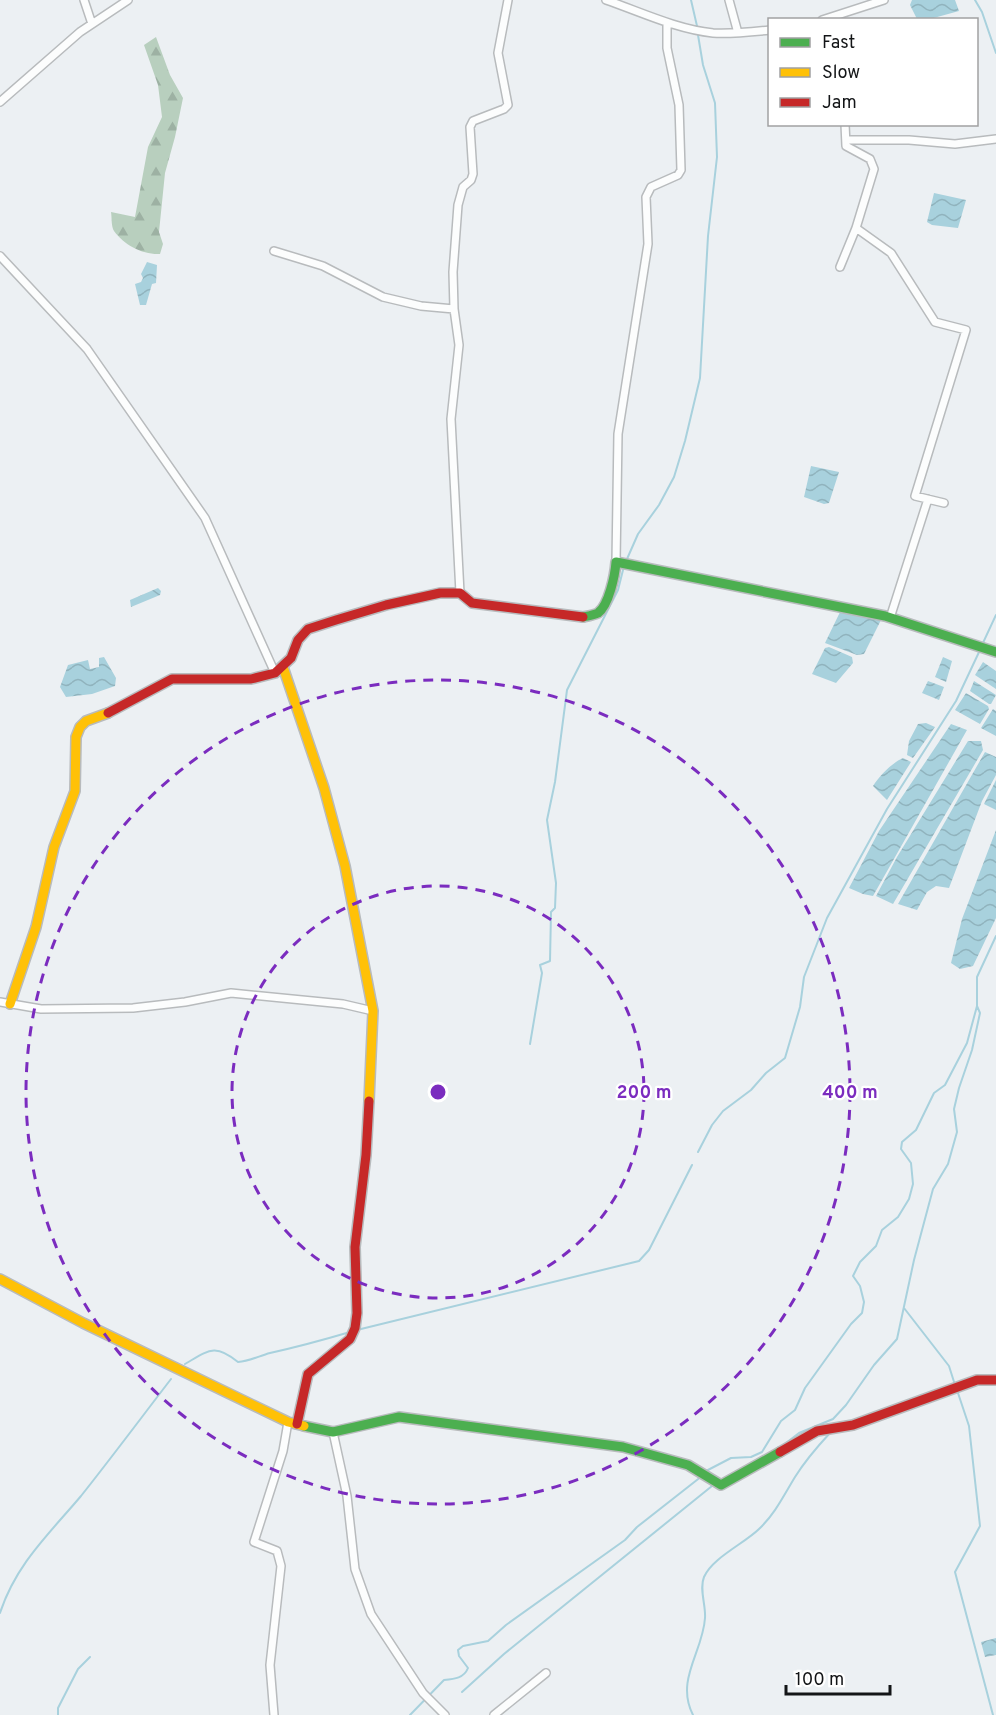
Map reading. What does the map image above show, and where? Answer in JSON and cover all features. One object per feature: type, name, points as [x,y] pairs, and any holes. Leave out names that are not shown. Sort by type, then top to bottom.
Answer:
[{"type":"street","points":[[84,0],[92,24]]},
{"type":"street","points":[[0,102],[92,24],[128,0]]},
{"type":"street","points":[[460,593],[451,419],[459,345],[454,309],[453,272],[459,206],[463,187],[471,180],[473,174],[470,127],[473,121],[504,110],[508,105],[498,53],[508,0]]},
{"type":"street","points":[[606,0],[667,23],[712,33],[768,30]]},
{"type":"street","points":[[729,0],[738,33]]},
{"type":"street","points":[[828,18],[884,0]]},
{"type":"street","points":[[373,1011],[343,1004],[231,993],[185,1002],[133,1008],[41,1009],[5,1003],[36,927],[54,847],[75,791],[76,737],[80,727],[86,721],[109,713],[172,679],[250,679],[279,670],[291,658],[298,640],[308,629],[386,605],[440,593],[460,593],[472,603],[582,617],[594,615],[601,610],[616,574],[618,434],[648,244],[646,197],[651,187],[678,175],[681,170],[679,105],[667,48],[667,23]]},
{"type":"street","points":[[840,267],[874,169],[870,159],[846,146],[845,126]]},
{"type":"street","points":[[846,140],[909,140],[955,144],[996,139]]},
{"type":"street","points":[[855,228],[891,253],[935,322],[966,330],[915,496],[944,503]]},
{"type":"street","points":[[274,251],[323,266],[383,297],[421,306],[454,309]]},
{"type":"street","points":[[0,256],[87,349],[205,518],[279,670],[324,788],[345,866],[373,1011],[366,1155],[355,1247],[357,1313],[354,1328],[350,1339],[309,1374],[254,1542],[277,1551],[281,1566],[270,1665],[274,1715]]},
{"type":"street","points":[[890,618],[928,499]]},
{"type":"street","points":[[616,562],[890,618],[996,652]]},
{"type":"street","points":[[0,1279],[83,1323],[292,1423],[333,1432],[399,1417],[612,1446],[688,1465],[721,1485],[818,1431],[853,1425],[976,1380],[996,1380]]},
{"type":"street","points":[[333,1432],[347,1497],[355,1569],[371,1614],[423,1693],[445,1715]]},
{"type":"street","points":[[494,1715],[546,1673]]},
{"type":"green space","points":[[156,37],[170,75],[183,98],[165,173],[159,232],[163,244],[160,254],[141,251],[123,241],[113,229],[111,212],[135,217],[148,147],[162,117],[158,85],[144,45]]},
{"type":"water","points":[[912,0],[955,0],[959,11],[934,18],[916,18],[910,5]]},
{"type":"water","points":[[934,193],[966,200],[958,228],[932,225],[927,222]]},
{"type":"water","points":[[147,262],[157,265],[156,283],[152,284],[146,305],[140,305],[135,284],[141,282],[143,278],[141,274]]},
{"type":"water","points":[[811,466],[839,472],[829,503],[824,504],[804,497]]},
{"type":"water","points":[[158,588],[161,591],[160,595],[131,607],[130,600]]},
{"type":"water","points":[[841,610],[881,620],[864,654],[857,655],[825,643]]},
{"type":"water","points":[[829,647],[852,657],[853,663],[836,683],[812,674],[825,648]]},
{"type":"water","points":[[104,657],[116,678],[115,686],[92,694],[66,697],[60,687],[68,665],[88,660],[90,669],[99,667],[99,658]]},
{"type":"water","points":[[943,657],[952,661],[946,682],[935,677]]},
{"type":"water","points":[[983,662],[996,671],[996,689],[975,675]]},
{"type":"water","points":[[928,681],[944,687],[939,700],[922,693]]},
{"type":"water","points":[[974,681],[996,695],[991,704],[970,691]]},
{"type":"water","points":[[966,693],[988,706],[989,709],[980,724],[955,710]]},
{"type":"water","points":[[993,709],[996,711],[996,736],[981,728]]},
{"type":"water","points":[[926,723],[935,727],[913,758],[907,755],[909,741],[918,724]]},
{"type":"water","points":[[951,724],[967,730],[873,896],[849,888],[879,831]]},
{"type":"water","points":[[968,741],[981,741],[983,750],[893,904],[876,896],[897,857]]},
{"type":"water","points":[[985,752],[996,757],[996,775],[982,801],[949,888],[936,886],[927,892],[917,910],[898,904]]},
{"type":"water","points":[[903,758],[911,762],[887,800],[873,786],[886,770]]},
{"type":"water","points":[[996,780],[996,810],[984,804]]},
{"type":"water","points":[[996,830],[996,918],[973,966],[960,969],[951,963],[962,919]]},
{"type":"water","points":[[996,1638],[996,1655],[985,1657],[981,1642]]},
{"type":"waterway","points":[[691,0],[697,26]]},
{"type":"waterway","points":[[975,0],[982,12],[996,53]]},
{"type":"waterway","points":[[627,559],[638,534],[659,505],[674,477],[700,378],[708,236],[717,157],[715,103],[703,65],[698,35]]},
{"type":"waterway","points":[[530,1044],[542,973],[540,965],[550,961],[551,912],[555,908],[556,883],[547,820],[555,782],[567,690],[618,590],[624,566]]},
{"type":"waterway","points":[[982,645],[996,615]]},
{"type":"waterway","points":[[698,1152],[712,1125],[723,1111],[751,1090],[766,1073],[785,1058],[800,1007],[804,977],[827,918],[887,809],[956,701],[980,650]]},
{"type":"waterway","points":[[706,1471],[731,1458],[751,1457],[762,1452],[781,1421],[795,1410],[805,1388],[851,1324],[862,1313],[864,1302],[860,1286],[853,1276],[860,1262],[876,1246],[882,1230],[898,1217],[909,1199],[913,1184],[911,1163],[901,1149],[902,1142],[916,1130],[934,1093],[945,1085],[967,1043],[977,1006],[977,977],[996,936]]},
{"type":"waterway","points":[[782,1446],[799,1433],[833,1419],[897,1339],[914,1260],[933,1189],[948,1164],[957,1132],[954,1109],[972,1050],[980,1013],[977,1006]]},
{"type":"waterway","points":[[361,1329],[639,1261],[649,1250],[692,1165]]},
{"type":"waterway","points":[[904,1308],[949,1366],[955,1385]]},
{"type":"waterway","points":[[185,1364],[212,1351],[223,1352],[238,1362],[250,1360],[350,1332]]},
{"type":"waterway","points":[[0,1613],[15,1579],[34,1550],[81,1496],[171,1379]]},
{"type":"waterway","points":[[957,1390],[969,1426],[980,1526],[955,1572],[993,1715]]},
{"type":"waterway","points":[[693,1715],[688,1702],[687,1690],[688,1678],[700,1643],[705,1618],[702,1587],[704,1577],[714,1563],[765,1523],[803,1465],[830,1433]]},
{"type":"waterway","points":[[410,1715],[444,1680],[464,1674],[468,1668],[459,1656],[458,1650],[463,1646],[488,1641],[506,1625],[625,1540],[637,1527],[702,1476]]},
{"type":"waterway","points":[[462,1692],[504,1654],[712,1486]]},
{"type":"waterway","points":[[58,1715],[58,1708],[78,1669],[90,1657]]},
{"type":"traffic: fast","points":[[583,617],[598,613],[602,609],[613,582],[616,562],[885,616],[996,652]]},
{"type":"traffic: fast","points":[[304,1426],[333,1432],[399,1417],[623,1447],[688,1465],[721,1485],[780,1452]]},
{"type":"traffic: slow","points":[[283,667],[324,788],[345,866],[373,1011],[369,1101]]},
{"type":"traffic: slow","points":[[10,1004],[36,927],[54,847],[75,791],[76,737],[80,727],[86,721],[108,713]]},
{"type":"traffic: slow","points":[[0,1279],[83,1323],[288,1422],[304,1426]]},
{"type":"traffic: jam","points":[[108,713],[172,679],[251,679],[275,673],[291,658],[298,640],[308,629],[386,605],[440,593],[460,593],[472,603],[583,617]]},
{"type":"traffic: jam","points":[[297,1424],[308,1374],[350,1339],[355,1328],[357,1313],[355,1247],[366,1155],[369,1101]]},
{"type":"traffic: jam","points":[[780,1452],[817,1431],[853,1425],[977,1380],[996,1380]]}]
